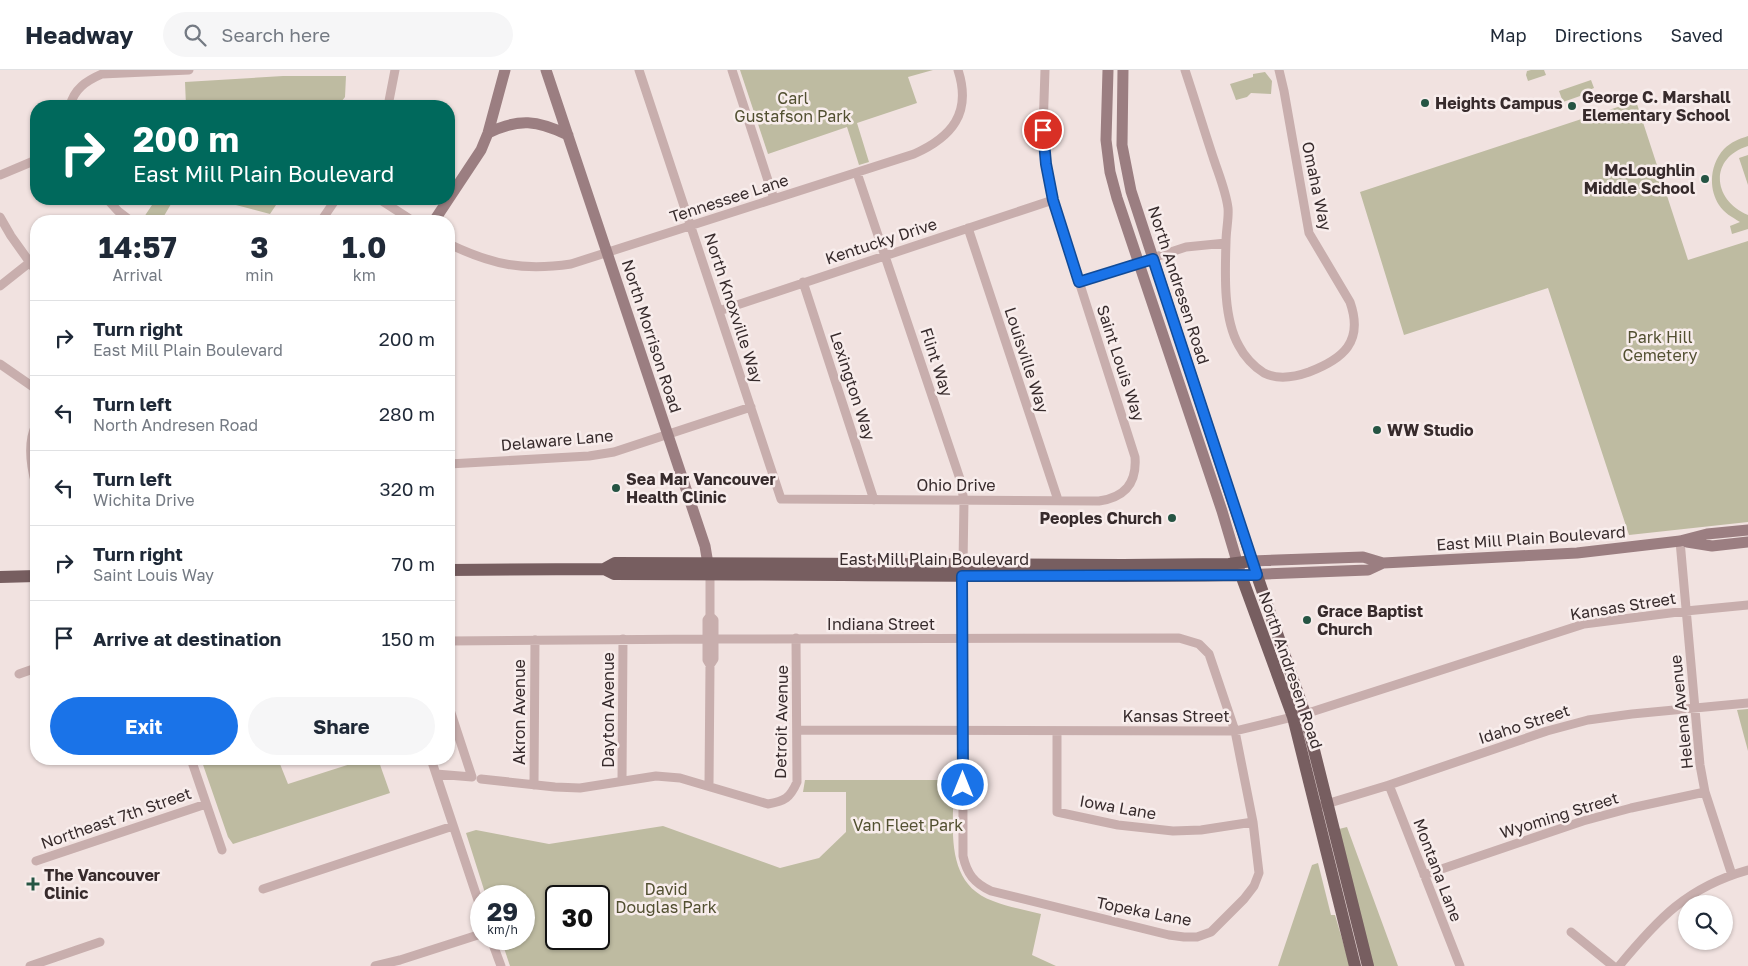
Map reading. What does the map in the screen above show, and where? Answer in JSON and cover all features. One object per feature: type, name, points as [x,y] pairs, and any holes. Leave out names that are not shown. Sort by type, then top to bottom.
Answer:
[{"type":"main road","name":"East Mill Plain Boulevard","points":[[455,570],[604,569],[614,574],[710,569],[962,570],[1123,565],[1239,569],[1252,561]]},
{"type":"main road","name":"North Andresen Road","points":[[1252,561],[1299,715],[1322,806],[1368,966]]},
{"type":"main road","name":"North Andresen Road","points":[[1239,569],[1299,715]]},
{"type":"main road","points":[[0,576],[30,576]]},
{"type":"main road","name":"North Andresen Road","points":[[1322,806],[1355,966]]},
{"type":"street","points":[[72,100],[77,89],[89,79],[102,74],[190,70]]},
{"type":"street","points":[[389,100],[393,70]]},
{"type":"street","points":[[455,189],[481,150],[488,133],[505,70]]},
{"type":"street","name":"North Morrison Road","points":[[546,70],[668,435],[710,569],[710,616],[714,620],[710,639],[714,659],[710,665],[709,785]]},
{"type":"street","name":"North Knoxville Way","points":[[639,70],[781,500]]},
{"type":"street","points":[[732,70],[774,199]]},
{"type":"street","name":"Tennessee Lane","points":[[455,247],[494,262],[528,268],[546,268],[572,264],[857,174],[914,154],[944,138],[961,112],[962,98],[958,70]]},
{"type":"street","name":"Saint Louis Way","points":[[1044,70],[1044,138],[1046,164],[1053,200],[1135,457],[1136,468],[1128,488]]},
{"type":"street","name":"North Andresen Road","points":[[1108,70],[1106,140],[1116,198],[1239,569]]},
{"type":"street","name":"North Andresen Road","points":[[1123,70],[1121,125],[1126,170],[1131,191],[1252,561]]},
{"type":"street","points":[[1079,282],[1186,248],[1226,243],[1228,208],[1186,70]]},
{"type":"street","name":"Omaha Way","points":[[1226,243],[1228,313],[1232,332],[1238,346],[1248,360],[1265,373],[1283,377],[1299,376],[1325,366],[1342,355],[1355,329],[1354,313],[1350,302],[1309,233],[1279,70]]},
{"type":"street","points":[[488,133],[516,122],[532,122],[549,126],[568,135]]},
{"type":"street","points":[[0,175],[30,162]]},
{"type":"street","name":"Flint Way","points":[[857,174],[886,255],[960,479],[964,501],[962,570],[963,856],[965,866],[971,877]]},
{"type":"street","name":"Kentucky Drive","points":[[719,310],[1053,200]]},
{"type":"street","points":[[112,205],[123,215]]},
{"type":"street","points":[[388,205],[404,215]]},
{"type":"street","points":[[0,217],[29,263],[0,286]]},
{"type":"street","name":"Louisville Way","points":[[968,228],[1058,500]]},
{"type":"street","name":"Lexington Way","points":[[803,282],[874,500]]},
{"type":"street","points":[[0,364],[30,385]]},
{"type":"street","name":"Delaware Lane","points":[[455,464],[614,452],[751,408]]},
{"type":"street","name":"Ohio Drive","points":[[781,500],[964,501],[1110,499],[1128,488]]},
{"type":"street","name":"East Mill Plain Boulevard","points":[[1252,561],[1363,557],[1384,563],[1567,554],[1680,541],[1707,534],[1748,530]]},
{"type":"street","name":"East Mill Plain Boulevard","points":[[1680,541],[1712,546],[1748,542]]},
{"type":"street","name":"Helena Avenue","points":[[1680,541],[1700,765],[1705,792],[1732,875]]},
{"type":"street","name":"East Mill Plain Boulevard","points":[[1239,569],[1257,575],[1368,570],[1384,563]]},
{"type":"street","name":"Kansas Street","points":[[797,730],[1235,731],[1299,715],[1584,624],[1748,605]]},
{"type":"street","name":"Indiana Street","points":[[455,641],[796,638],[963,640],[1179,638],[1199,644]]},
{"type":"street","name":"Detroit Avenue","points":[[709,785],[768,804],[783,802],[793,792],[798,782],[796,638]]},
{"type":"street","name":"Dayton Avenue","points":[[622,781],[623,639]]},
{"type":"street","name":"Akron Avenue","points":[[534,785],[535,640]]},
{"type":"street","name":"Topeka Lane","points":[[971,877],[979,885],[991,891],[1169,935],[1184,937],[1198,937],[1211,932],[1244,899],[1254,886],[1259,872],[1253,822],[1235,731],[1209,654],[1199,644]]},
{"type":"street","points":[[19,674],[30,670]]},
{"type":"street","name":"Idaho Street","points":[[1322,806],[1547,731],[1588,720],[1748,703]]},
{"type":"street","points":[[455,723],[476,778]]},
{"type":"street","name":"Iowa Lane","points":[[1057,732],[1057,812],[1118,825],[1173,831],[1201,830],[1253,822]]},
{"type":"street","points":[[193,765],[222,850]]},
{"type":"street","points":[[433,765],[473,885]]},
{"type":"street","points":[[436,774],[580,788],[656,776],[680,778],[709,785]]},
{"type":"street","name":"Montana Lane","points":[[1389,785],[1460,966]]},
{"type":"street","name":"Wyoming Street","points":[[1424,875],[1583,821],[1630,808],[1705,792]]},
{"type":"street","name":"Northeast 7th Street","points":[[36,861],[206,804]]},
{"type":"street","points":[[263,889],[453,826]]},
{"type":"street","points":[[1619,966],[1650,929],[1673,907],[1705,887],[1748,870]]},
{"type":"street","points":[[1571,932],[1613,966]]},
{"type":"street","points":[[375,966],[470,938]]},
{"type":"street","points":[[30,966],[100,942]]},
{"type":"street","points":[[495,950],[500,966]]},
{"type":"green space","name":"Carl Gustafson Park","points":[[740,70],[933,70],[908,77],[917,103],[857,123],[869,162],[859,165],[847,127],[768,154]]},
{"type":"green space","points":[[1544,70],[1546,75],[1528,81],[1527,71]]},
{"type":"green space","points":[[1265,72],[1272,81],[1271,94],[1251,93],[1247,97],[1236,100],[1230,84],[1253,77],[1253,74]]},
{"type":"green space","points":[[283,76],[346,76],[345,97],[343,100],[186,100],[185,82]]},
{"type":"green space","points":[[1591,80],[1594,88],[1584,92],[1583,95],[1563,102],[1559,91]]},
{"type":"green space","name":"Park Hill Cemetery","points":[[1636,101],[1688,260],[1748,241],[1748,522],[1629,535],[1548,288],[1404,335],[1360,192]]},
{"type":"green space","points":[[1748,136],[1748,146],[1735,152],[1726,160],[1721,169],[1722,190],[1727,200],[1748,215],[1748,229],[1732,234],[1730,226],[1740,222],[1726,213],[1715,198],[1712,184],[1713,169],[1719,155],[1729,144]]},
{"type":"green space","points":[[1748,155],[1748,185],[1739,158]]},
{"type":"green space","points":[[152,205],[170,205],[165,215],[145,215]]},
{"type":"green space","points":[[236,205],[276,205],[270,214]]},
{"type":"green space","points":[[1748,709],[1748,751],[1737,710]]},
{"type":"green space","points":[[203,765],[280,765],[288,784],[347,765],[380,765],[390,793],[233,844],[228,837]]},
{"type":"green space","name":"David Douglas Park","points":[[805,780],[954,780],[954,850],[958,866],[965,881],[977,892],[993,901],[1041,914],[1032,955],[1056,966],[510,966],[505,950],[535,950],[535,885],[483,885],[466,833],[476,830],[549,844],[663,826],[780,868],[819,858],[846,832],[846,792],[803,792]]},
{"type":"green space","points":[[1347,827],[1398,966],[1372,966],[1339,829]]},
{"type":"green space","points":[[1318,863],[1331,915],[1335,915],[1350,966],[1278,966],[1312,865]]},
{"type":"place","name":"Heights Campus","points":[[1425,103]]},
{"type":"place","name":"George C. Marshall Elementary School","points":[[1572,106]]},
{"type":"place","name":"McLoughlin Middle School","points":[[1705,179]]},
{"type":"place","name":"WW Studio","points":[[1377,430]]},
{"type":"place","name":"Sea Mar Vancouver Health Clinic","points":[[616,488]]},
{"type":"place","name":"Peoples Church","points":[[1172,518]]},
{"type":"place","name":"Grace Baptist Church","points":[[1307,620]]},
{"type":"place","name":"The Vancouver Clinic","points":[[33,884]]},
{"type":"route","points":[[963,785],[962,576],[1257,575],[1153,259],[1079,282],[1053,200],[1046,164],[1043,130]]},
{"type":"park label","name":"Van Fleet Park","points":[[908,825]]}]
